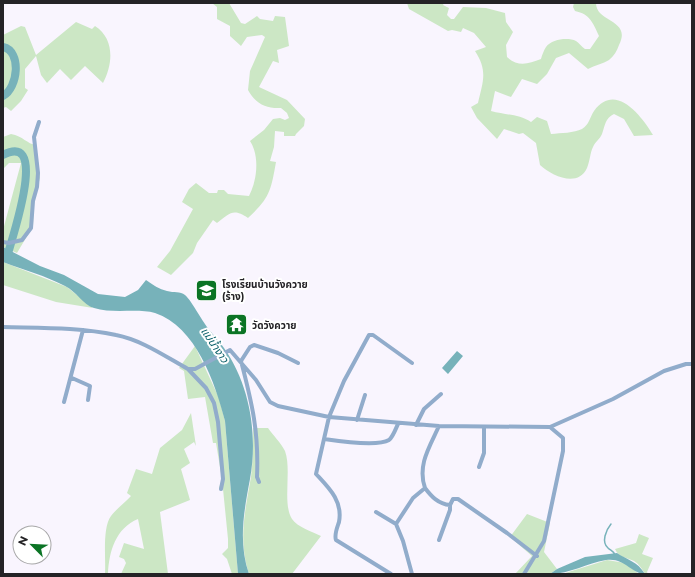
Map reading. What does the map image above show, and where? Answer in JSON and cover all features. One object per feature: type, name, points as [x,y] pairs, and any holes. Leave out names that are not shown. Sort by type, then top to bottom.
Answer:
[{"type":"street","points":[[3,242],[15,242],[22,240],[31,228],[33,201],[37,182],[34,137],[39,122]]},
{"type":"street","points":[[3,326],[82,330],[117,335],[151,349],[188,369],[209,393],[217,414],[223,479],[221,489]]},
{"type":"street","points":[[64,402],[72,378],[82,330]]},
{"type":"street","points":[[391,574],[336,540],[340,518],[336,496],[316,474],[329,417],[344,381],[369,335],[373,335],[412,363]]},
{"type":"street","points":[[260,482],[257,477],[256,424],[253,406],[241,361],[250,347],[254,344],[278,353],[298,363]]},
{"type":"street","points":[[188,369],[195,369],[230,350],[241,361],[270,402],[278,406],[329,417],[398,424],[484,427],[550,427],[613,399],[664,370],[686,364],[692,364]]},
{"type":"street","points":[[72,378],[90,386],[88,400]]},
{"type":"street","points":[[416,425],[424,409],[440,394]]},
{"type":"street","points":[[357,420],[365,395]]},
{"type":"street","points":[[324,440],[349,443],[385,441],[392,437],[398,424]]},
{"type":"street","points":[[438,426],[424,461],[421,476],[425,488],[433,498],[441,503],[450,505]]},
{"type":"street","points":[[478,467],[484,453],[484,427]]},
{"type":"street","points":[[524,574],[537,556],[544,542],[548,529],[552,500],[564,444],[563,438],[550,427]]},
{"type":"street","points":[[396,524],[413,498],[425,488]]},
{"type":"street","points":[[439,540],[450,510],[450,505],[453,499],[458,499],[537,556]]},
{"type":"street","points":[[376,512],[396,524],[403,541],[412,574]]},
{"type":"green space","points":[[212,3],[229,3],[241,23],[245,24],[257,16],[260,19],[273,21],[275,16],[285,17],[289,46],[277,50],[279,63],[273,61],[259,87],[287,100],[305,119],[304,126],[295,136],[284,136],[284,132],[275,131],[274,147],[270,161],[276,162],[271,187],[261,205],[248,218],[239,213],[232,213],[217,223],[213,220],[197,243],[193,253],[171,275],[157,267],[170,251],[193,209],[182,202],[189,189],[196,183],[209,193],[217,193],[218,190],[224,190],[228,194],[249,196],[254,183],[256,168],[255,154],[250,141],[264,130],[273,119],[280,118],[285,120],[289,118],[287,113],[281,108],[266,106],[258,102],[248,90],[250,71],[265,37],[262,35],[247,37],[241,46],[230,36],[230,26],[217,19],[217,7]]},
{"type":"green space","points":[[407,3],[444,3],[443,5],[449,8],[447,15],[451,19],[454,19],[463,7],[486,8],[505,13],[506,22],[513,32],[506,45],[507,57],[515,62],[523,64],[541,59],[546,47],[549,44],[560,40],[573,40],[585,49],[590,49],[599,36],[588,17],[575,11],[573,7],[574,3],[596,3],[601,14],[621,30],[622,37],[612,57],[607,61],[588,69],[569,53],[556,58],[547,74],[537,84],[522,79],[511,97],[495,91],[491,111],[517,116],[531,122],[537,117],[547,121],[551,134],[582,129],[588,123],[594,111],[602,103],[610,100],[619,101],[635,111],[653,135],[634,136],[624,119],[614,114],[607,120],[601,136],[594,145],[589,163],[583,174],[578,178],[571,179],[551,173],[540,165],[536,143],[523,133],[519,134],[504,129],[497,139],[477,118],[471,107],[478,103],[483,76],[482,64],[475,51],[486,47],[474,33],[463,28],[461,32],[452,30],[448,31],[409,9]]},
{"type":"green space","points":[[76,22],[92,29],[95,26],[106,38],[109,45],[110,60],[109,68],[103,83],[85,66],[71,80],[60,69],[47,83],[41,75],[36,56],[25,69],[25,88],[28,90],[21,101],[11,111],[6,107],[3,108],[3,35],[21,26],[25,27],[36,55]]},
{"type":"green space","points":[[11,134],[19,136],[36,145],[40,178],[34,199],[33,226],[17,253],[3,247],[3,230],[21,163],[9,163],[3,169],[3,137]]},
{"type":"green space","points":[[3,262],[67,287],[93,308],[56,302],[3,285]]},
{"type":"green space","points":[[195,346],[219,398],[225,421],[238,574],[232,574],[227,559],[222,554],[228,548],[228,539],[223,489],[219,488],[222,479],[216,443],[213,443],[205,397],[188,399],[184,371],[179,368]]},
{"type":"green space","points":[[191,413],[196,446],[194,442],[184,449],[190,463],[181,469],[190,500],[160,512],[168,574],[121,574],[126,563],[124,559],[119,557],[124,543],[144,549],[138,519],[130,523],[119,534],[112,549],[108,574],[105,574],[105,536],[108,521],[113,513],[131,496],[127,493],[136,469],[152,474],[160,448],[182,430]]},
{"type":"green space","points":[[253,428],[268,428],[285,451],[288,467],[287,495],[289,512],[292,519],[301,527],[321,536],[292,574],[249,574],[243,538],[245,514],[252,471]]},
{"type":"green space","points":[[527,514],[550,523],[544,552],[557,569],[550,574],[515,574],[532,556],[510,537]]},
{"type":"green space","points":[[639,534],[649,538],[642,554],[653,558],[647,572],[648,574],[645,574],[636,562],[621,556],[615,549],[636,543]]},
{"type":"green space","points":[[607,560],[625,563],[639,574],[562,574]]},
{"type":"water","name":"แม่น้ำงาว","points":[[3,247],[40,266],[64,275],[98,294],[125,297],[138,290],[146,280],[161,289],[183,294],[188,298],[233,362],[246,394],[250,411],[253,445],[252,462],[243,526],[244,550],[249,574],[238,574],[225,421],[216,390],[202,358],[193,343],[182,330],[169,320],[155,313],[141,311],[109,311],[90,306],[69,288],[58,282],[3,262]]},
{"type":"water","points":[[457,351],[463,356],[448,374],[442,368]]},
{"type":"water","points":[[617,553],[636,564],[645,574],[640,573],[618,561],[606,560],[557,574],[550,574],[557,569],[585,557]]},
{"type":"waterway","points":[[3,47],[9,50],[13,55],[16,70],[12,86],[3,96]]},
{"type":"waterway","points":[[3,155],[17,152],[24,158],[26,172],[20,211],[7,257]]},
{"type":"waterway","points":[[611,524],[607,529],[605,543],[615,555]]},
{"type":"place","name":"โรงเรียนบ้านวังควาย (ร้าง)","points":[[206,290]]},
{"type":"place","name":"วัดวังควาย","points":[[236,325]]}]
